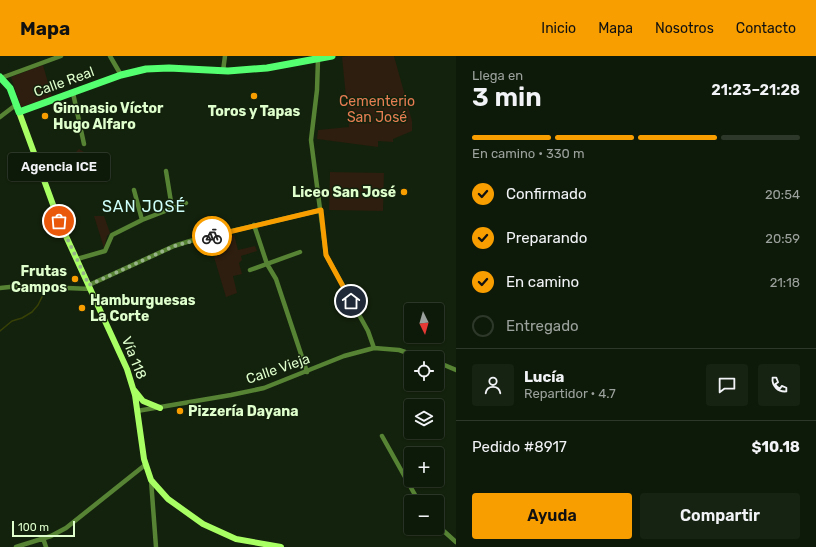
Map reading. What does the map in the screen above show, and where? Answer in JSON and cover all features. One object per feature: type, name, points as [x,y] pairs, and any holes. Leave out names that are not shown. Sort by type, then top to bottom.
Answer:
[{"type":"main road","name":"Calle Real","points":[[19,112],[121,75],[146,69],[169,68],[223,71],[267,68],[332,56]]},
{"type":"main road","points":[[1,77],[10,88],[19,112]]},
{"type":"main road","name":"Vía 118","points":[[19,112],[45,186],[119,350],[133,388],[145,465],[151,480],[168,499],[203,524],[236,538],[281,547]]},
{"type":"main road","points":[[133,388],[143,401],[160,408]]},
{"type":"street","points":[[1,77],[60,56]]},
{"type":"street","points":[[110,56],[121,75]]},
{"type":"street","points":[[223,71],[225,56]]},
{"type":"street","points":[[318,59],[317,90],[311,140],[326,255],[368,331],[374,348]]},
{"type":"street","points":[[73,93],[84,144]]},
{"type":"street","points":[[0,117],[17,104]]},
{"type":"street","points":[[166,171],[172,208]]},
{"type":"street","points":[[134,190],[142,220]]},
{"type":"street","points":[[77,259],[105,251],[112,235],[142,220],[186,203]]},
{"type":"street","points":[[0,288],[20,286],[90,287],[174,246],[254,225],[321,210]]},
{"type":"street","points":[[254,225],[267,264],[276,279],[307,372]]},
{"type":"street","points":[[250,270],[300,252]]},
{"type":"street","name":"Calle Vieja","points":[[137,411],[247,392],[307,372],[344,356],[374,348],[404,353]]},
{"type":"street","points":[[444,365],[456,370]]},
{"type":"street","points":[[382,436],[415,495]]},
{"type":"street","points":[[16,547],[66,528],[145,465]]},
{"type":"street","points":[[151,480],[156,547]]},
{"type":"street","points":[[444,531],[456,542]]},
{"type":"street","points":[[43,538],[46,547]]},
{"type":"green space","name":"Cementerio San José","points":[[394,56],[412,121],[412,131],[393,139],[393,142],[378,141],[378,147],[317,139],[318,130],[349,127],[342,57]]},
{"type":"green space","points":[[43,65],[52,97],[21,107],[11,77]]},
{"type":"green space","points":[[79,149],[84,152],[84,162],[78,164],[80,170],[66,174],[65,170],[70,168],[67,161]]},
{"type":"green space","points":[[330,172],[384,173],[383,211],[329,210]]},
{"type":"green space","points":[[94,216],[104,216],[110,233],[107,236],[104,248]]},
{"type":"green space","points":[[234,235],[238,250],[255,246],[257,251],[241,256],[242,260],[239,263],[242,274],[233,276],[237,293],[226,297],[214,257],[220,255],[215,240]]},
{"type":"waterway","points":[[0,331],[12,321],[22,318],[32,312],[38,305],[44,293]]},
{"type":"way so far","points":[[59,221],[89,285],[174,246],[212,236]]},
{"type":"place","name":"Toros y Tapas","points":[[254,96]]},
{"type":"place","name":"Gimnasio Víctor Hugo Alfaro","points":[[45,116]]},
{"type":"place","name":"Liceo San José","points":[[404,192]]},
{"type":"place","name":"Agencia ICE","points":[[59,221]]},
{"type":"place","name":"Frutas Campos","points":[[75,279]]},
{"type":"place","name":"Hamburguesas La Corte","points":[[82,308]]},
{"type":"place","name":"Pizzería Dayana","points":[[180,411]]},
{"type":"district","name":"SAN JOSÉ","points":[[144,206]]},
{"type":"route","points":[[212,236],[321,210],[326,255],[351,301]]}]
